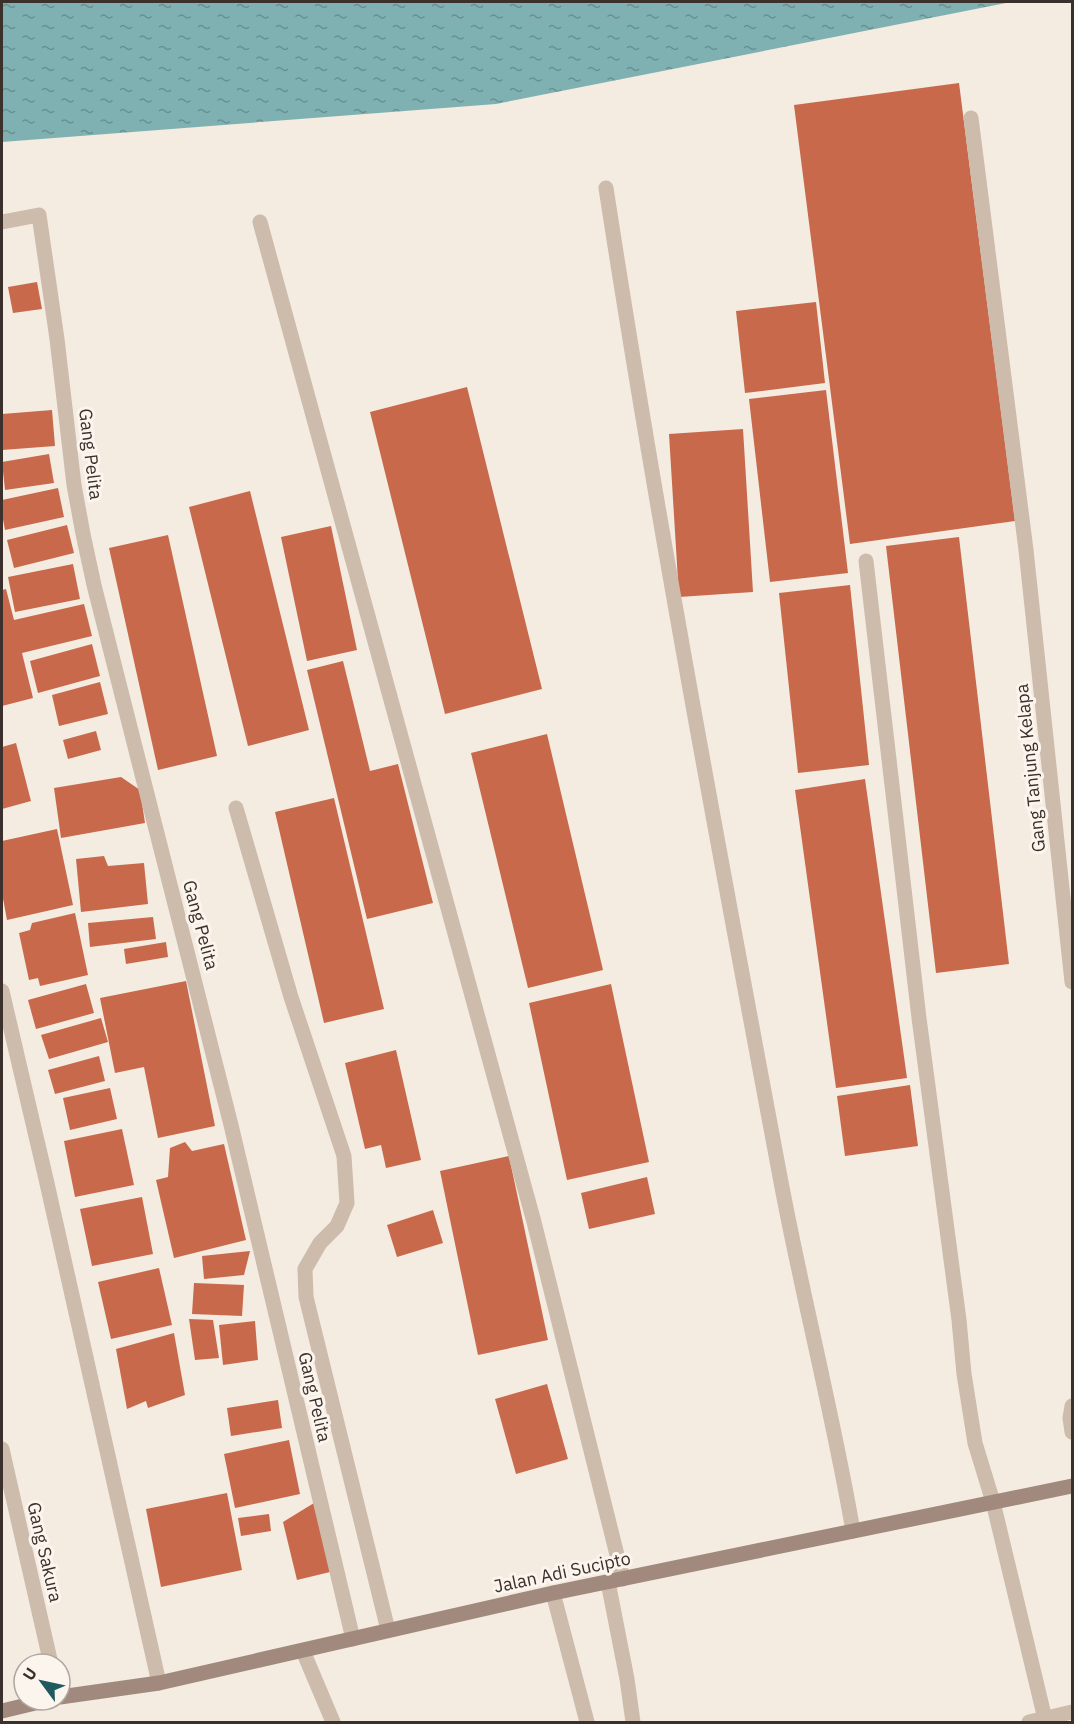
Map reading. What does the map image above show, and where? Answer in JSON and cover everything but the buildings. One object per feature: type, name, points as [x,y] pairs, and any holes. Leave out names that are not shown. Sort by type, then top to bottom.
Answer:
[{"type":"main road","name":"Jalan Adi Sucipto","points":[[72,1695],[159,1683],[553,1593],[1072,1486]]},
{"type":"street","name":"Gang Tanjung Kelapa","points":[[971,118],[1026,550],[1072,982]]},
{"type":"street","points":[[606,188],[640,405],[773,1141],[842,1468],[853,1531]]},
{"type":"street","name":"Gang Pelita","points":[[2,222],[39,215],[57,339],[74,485],[83,534],[231,1125],[353,1639]]},
{"type":"street","points":[[260,222],[534,1222],[623,1579]]},
{"type":"street","points":[[866,561],[919,1018],[959,1320],[964,1374],[975,1443],[993,1502],[1045,1719]]},
{"type":"street","points":[[236,808],[291,997],[344,1156],[347,1203],[337,1226],[320,1243],[305,1269],[306,1297],[388,1630]]},
{"type":"street","points":[[2,991],[159,1683]]},
{"type":"street","points":[[1072,1406],[1070,1418],[1072,1432]]},
{"type":"street","name":"Gang Sakura","points":[[2,1449],[48,1652]]},
{"type":"street","points":[[608,1582],[633,1722]]},
{"type":"street","points":[[553,1593],[587,1722]]},
{"type":"street","points":[[303,1651],[333,1722]]},
{"type":"street","points":[[1029,1722],[1072,1712]]},
{"type":"water","points":[[2,2],[1011,2],[496,104],[2,142]]}]
